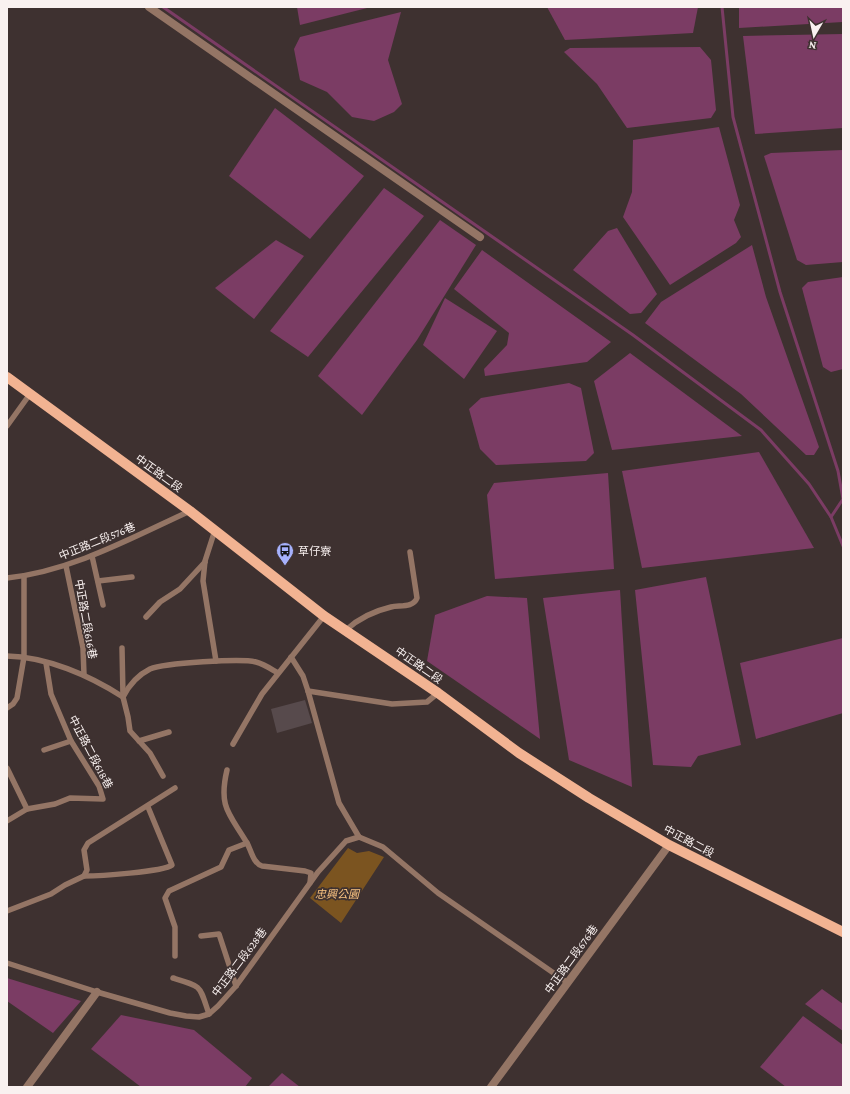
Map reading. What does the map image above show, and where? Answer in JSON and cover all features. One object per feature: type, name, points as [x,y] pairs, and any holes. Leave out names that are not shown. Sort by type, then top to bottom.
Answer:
[{"type":"main road","name":"中正路二段","points":[[7,377],[190,510],[324,616],[438,693],[519,753],[589,798],[669,845],[843,932]]},
{"type":"street","points":[[149,7],[480,237]]},
{"type":"street","name":"中正路二段676巷","points":[[491,1087],[669,845]]},
{"type":"street","points":[[27,1087],[97,992]]},
{"type":"lane","points":[[7,426],[30,394]]},
{"type":"lane","name":"中正路二段576巷","points":[[7,578],[24,576],[66,566],[92,556],[190,510]]},
{"type":"lane","points":[[215,530],[205,561],[203,581],[216,661]]},
{"type":"lane","points":[[346,630],[356,621],[371,613],[391,607],[412,604],[415,602],[416,598],[410,552]]},
{"type":"lane","points":[[92,556],[103,606]]},
{"type":"lane","points":[[146,617],[160,602],[180,589],[205,561]]},
{"type":"lane","name":"中正路二段616巷","points":[[66,566],[83,648],[84,675]]},
{"type":"lane","points":[[7,708],[13,704],[17,698],[24,656],[24,576]]},
{"type":"lane","points":[[98,581],[132,577]]},
{"type":"lane","points":[[233,744],[262,694],[324,616]]},
{"type":"lane","points":[[122,648],[122,697],[128,717],[130,731],[150,753],[163,776]]},
{"type":"lane","name":"中正路二段616巷","points":[[7,656],[24,656],[84,675],[100,682],[122,697]]},
{"type":"lane","points":[[291,657],[303,676],[308,691],[339,803],[359,837],[383,847],[438,893],[568,983]]},
{"type":"lane","points":[[122,697],[132,683],[148,670],[216,661],[257,662],[278,673]]},
{"type":"lane","name":"中正路二段618巷","points":[[7,821],[27,809],[55,804],[70,798],[103,799],[99,786],[71,741],[51,694],[46,663]]},
{"type":"lane","points":[[308,691],[392,704],[427,702],[438,693]]},
{"type":"lane","points":[[140,741],[169,732]]},
{"type":"lane","points":[[44,750],[71,741]]},
{"type":"lane","points":[[7,768],[27,809]]},
{"type":"lane","points":[[227,770],[223,784],[226,811],[247,843],[258,865],[311,873],[310,885]]},
{"type":"lane","points":[[84,876],[87,870],[84,850],[85,846],[176,788]]},
{"type":"lane","points":[[7,911],[51,894],[65,884],[84,876],[107,876],[160,870],[172,865],[148,807]]},
{"type":"lane","name":"中正路二段628巷","points":[[209,1014],[236,986],[318,872],[346,841],[359,837]]},
{"type":"lane","points":[[175,956],[175,927],[165,898],[166,894],[169,891],[221,867],[229,850],[247,843]]},
{"type":"lane","points":[[201,936],[219,934],[236,986]]},
{"type":"lane","points":[[7,963],[97,992],[186,1016],[199,1017],[209,1014],[200,987],[195,984],[173,978]]},
{"type":"green space","name":"忠興公園","points":[[348,848],[357,853],[369,851],[384,857],[341,923],[310,898]]},
{"type":"shaded area","points":[[297,7],[371,7],[300,25]]},
{"type":"shaded area","points":[[547,7],[698,7],[693,33],[565,40]]},
{"type":"shaded area","points":[[739,7],[843,7],[843,22],[739,28]]},
{"type":"shaded area","points":[[401,12],[388,60],[402,104],[394,112],[374,121],[352,117],[327,92],[300,80],[294,49],[300,37]]},
{"type":"shaded area","points":[[843,34],[843,128],[755,134],[743,36]]},
{"type":"shaded area","points":[[700,47],[711,60],[716,110],[711,118],[627,128],[597,84],[564,52],[570,48]]},
{"type":"shaded area","points":[[275,108],[364,176],[310,239],[229,176]]},
{"type":"shaded area","points":[[719,127],[740,205],[734,220],[741,237],[736,243],[670,285],[623,217],[632,192],[633,140]]},
{"type":"shaded area","points":[[843,150],[843,262],[806,265],[797,260],[764,156],[771,153]]},
{"type":"shaded area","points":[[384,188],[424,216],[308,357],[270,331]]},
{"type":"shaded area","points":[[440,220],[476,245],[417,340],[362,415],[318,376]]},
{"type":"shaded area","points":[[617,228],[657,294],[641,313],[630,314],[573,270],[608,231]]},
{"type":"shaded area","points":[[276,240],[304,256],[254,319],[215,288]]},
{"type":"shaded area","points":[[752,245],[766,297],[819,447],[814,455],[806,455],[741,394],[645,323],[661,302]]},
{"type":"shaded area","points":[[482,250],[611,342],[587,362],[485,376],[484,369],[507,345],[509,333],[454,289]]},
{"type":"shaded area","points":[[843,277],[843,369],[831,372],[823,367],[802,288],[808,282]]},
{"type":"shaded area","points":[[445,298],[497,331],[464,379],[423,345]]},
{"type":"shaded area","points":[[630,353],[742,436],[612,450],[594,381]]},
{"type":"shaded area","points":[[569,383],[581,388],[594,453],[586,461],[496,465],[480,449],[469,409],[481,398]]},
{"type":"shaded area","points":[[759,452],[814,548],[642,568],[622,471]]},
{"type":"shaded area","points":[[608,473],[614,569],[495,579],[487,495],[494,483]]},
{"type":"shaded area","points":[[706,577],[741,745],[698,756],[691,767],[653,765],[635,590]]},
{"type":"shaded area","points":[[620,590],[632,787],[569,760],[543,598]]},
{"type":"shaded area","points":[[487,596],[527,598],[540,739],[427,661],[435,615]]},
{"type":"shaded area","points":[[843,638],[843,713],[756,739],[740,663]]},
{"type":"shaded area","points":[[7,978],[81,1001],[53,1033],[7,1001]]},
{"type":"shaded area","points":[[822,989],[843,1004],[843,1031],[805,1004]]},
{"type":"shaded area","points":[[121,1015],[194,1030],[252,1078],[245,1087],[141,1087],[91,1049]]},
{"type":"shaded area","points":[[803,1016],[843,1045],[843,1087],[786,1087],[760,1067]]},
{"type":"shaded area","points":[[282,1073],[300,1087],[268,1087]]},
{"type":"building","points":[[305,700],[312,723],[277,733],[271,709]]},
{"type":"waterway","points":[[163,7],[633,335],[761,430],[809,484],[831,517],[843,546]]},
{"type":"waterway","points":[[722,7],[733,117],[780,292],[838,471],[843,499],[831,517]]},
{"type":"place","name":"草仔寮","points":[[285,566]]}]
